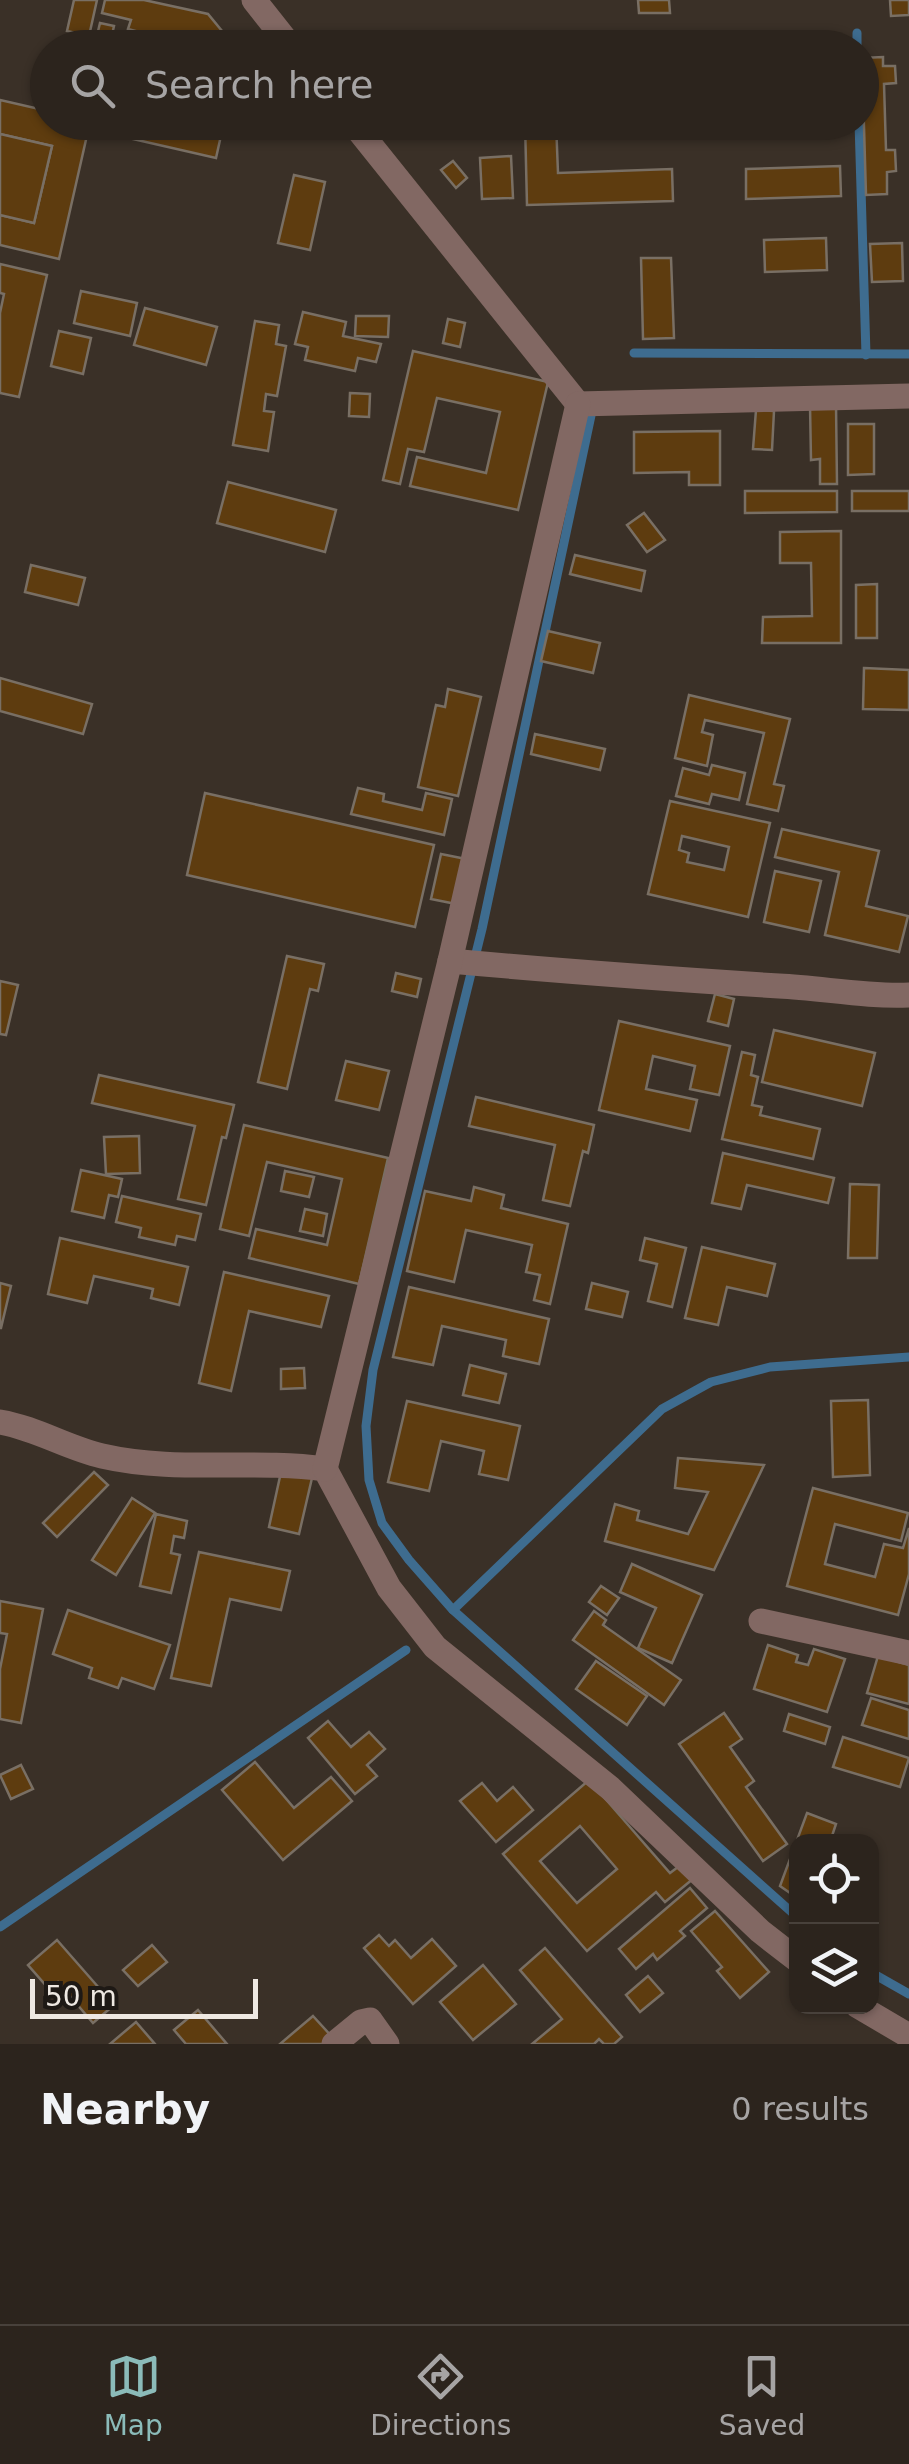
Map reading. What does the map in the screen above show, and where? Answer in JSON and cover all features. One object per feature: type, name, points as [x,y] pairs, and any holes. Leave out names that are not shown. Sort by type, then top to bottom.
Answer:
[{"type":"street","points":[[254,0],[278,30]]},
{"type":"street","points":[[366,140],[578,404]]},
{"type":"street","points":[[578,404],[909,396]]},
{"type":"street","points":[[578,404],[450,961],[325,1469],[388,1588],[435,1647],[610,1788],[760,1931],[789,1954]]},
{"type":"street","points":[[450,961],[887,996],[909,994]]},
{"type":"street","points":[[0,1422],[25,1426],[100,1456],[204,1467],[284,1464],[325,1469]]},
{"type":"street","points":[[761,1621],[909,1653]]},
{"type":"street","points":[[872,2014],[909,2036]]},
{"type":"street","points":[[334,2044],[360,2022],[370,2020],[386,2044]]},
{"type":"building","points":[[74,0],[97,0],[90,30],[67,30]]},
{"type":"building","points":[[105,0],[144,0],[208,14],[221,30],[132,30],[128,29],[131,20],[102,13]]},
{"type":"building","points":[[638,0],[669,0],[670,13],[639,13]]},
{"type":"building","points":[[890,0],[909,0],[909,15],[891,16]]},
{"type":"building","points":[[100,23],[114,26],[113,30],[98,30]]},
{"type":"building","points":[[879,57],[883,57],[883,66],[895,66],[896,83],[884,84],[886,150],[895,150],[896,171],[887,172],[887,194],[866,195],[864,140],[879,140]]},
{"type":"building","points":[[0,100],[30,107],[30,140],[86,140],[59,259],[0,245],[0,215],[34,223],[52,146],[0,134]]},
{"type":"building","points":[[0,134],[52,146],[34,223],[0,215]]},
{"type":"building","points":[[137,140],[220,140],[216,158]]},
{"type":"building","points":[[525,140],[557,140],[558,173],[672,169],[673,201],[527,205]]},
{"type":"building","points":[[511,156],[513,198],[482,199],[480,158]]},
{"type":"building","points":[[453,161],[467,178],[456,188],[441,170]]},
{"type":"building","points":[[840,166],[841,196],[746,199],[746,169]]},
{"type":"building","points":[[294,175],[325,182],[310,250],[278,243]]},
{"type":"building","points":[[826,238],[827,270],[765,272],[764,240]]},
{"type":"building","points":[[902,243],[903,281],[872,282],[870,244]]},
{"type":"building","points":[[641,258],[671,258],[674,338],[643,339]]},
{"type":"building","points":[[0,264],[47,275],[19,397],[0,393],[0,313],[4,294],[0,293]]},
{"type":"building","points":[[81,291],[137,303],[130,336],[74,323]]},
{"type":"building","points":[[145,308],[217,327],[206,365],[134,345]]},
{"type":"building","points":[[303,312],[346,322],[343,336],[381,344],[376,362],[358,358],[355,371],[305,360],[308,347],[295,344]]},
{"type":"building","points":[[356,316],[389,316],[388,337],[355,336]]},
{"type":"building","points":[[448,319],[465,323],[460,347],[443,343]]},
{"type":"building","points":[[255,321],[279,325],[276,344],[286,346],[277,396],[266,394],[264,411],[274,412],[268,451],[233,445]]},
{"type":"building","points":[[59,331],[91,338],[83,374],[51,366]]},
{"type":"building","points":[[413,351],[548,382],[518,510],[410,486],[417,457],[486,473],[500,412],[437,398],[424,452],[408,449],[400,484],[383,480]]},
{"type":"building","points":[[350,393],[370,394],[369,417],[349,416]]},
{"type":"building","points":[[810,405],[836,405],[837,484],[820,484],[820,459],[811,460]]},
{"type":"building","points":[[756,410],[774,411],[772,450],[753,449]]},
{"type":"building","points":[[848,424],[874,424],[874,474],[848,475]]},
{"type":"building","points":[[720,431],[720,485],[689,485],[689,472],[634,473],[634,432]]},
{"type":"building","points":[[228,482],[336,510],[325,552],[217,523]]},
{"type":"building","points":[[745,491],[837,491],[837,512],[745,513]]},
{"type":"building","points":[[852,491],[909,491],[909,511],[852,511]]},
{"type":"building","points":[[644,513],[665,540],[647,552],[627,525]]},
{"type":"building","points":[[841,531],[841,643],[762,643],[763,617],[812,616],[811,563],[780,563],[780,532]]},
{"type":"building","points":[[575,555],[645,571],[641,591],[570,574]]},
{"type":"building","points":[[31,565],[85,578],[78,605],[25,592]]},
{"type":"building","points":[[877,584],[877,638],[856,638],[856,585]]},
{"type":"building","points":[[548,631],[600,643],[593,673],[541,661]]},
{"type":"building","points":[[864,668],[909,670],[909,710],[863,709]]},
{"type":"building","points":[[0,678],[92,704],[83,734],[0,711]]},
{"type":"building","points":[[448,689],[481,697],[458,796],[418,787],[436,705],[445,707]]},
{"type":"building","points":[[689,695],[790,719],[774,784],[784,786],[778,811],[747,804],[764,733],[705,720],[702,732],[713,735],[707,766],[675,758]]},
{"type":"building","points":[[535,734],[605,749],[600,770],[531,754]]},
{"type":"building","points":[[712,765],[745,773],[739,800],[712,794],[709,804],[676,796],[683,768],[709,775]]},
{"type":"building","points":[[358,788],[384,794],[383,801],[422,810],[426,793],[452,799],[444,835],[351,814]]},
{"type":"building","points":[[205,793],[434,845],[415,927],[187,875]]},
{"type":"building","points":[[670,801],[770,823],[748,917],[648,894]],"holes":[[[682,836],[729,847],[724,870],[687,862],[689,853],[679,850]]]},
{"type":"building","points":[[782,829],[879,851],[866,906],[908,916],[899,952],[825,935],[839,872],[775,857]]},
{"type":"building","points":[[441,854],[466,859],[456,904],[431,899]]},
{"type":"building","points":[[775,871],[821,881],[809,932],[764,922]]},
{"type":"building","points":[[287,956],[324,964],[318,991],[310,989],[287,1089],[258,1082]]},
{"type":"building","points":[[396,973],[421,979],[417,997],[392,991]]},
{"type":"building","points":[[0,981],[18,985],[6,1035],[0,1034]]},
{"type":"building","points":[[715,994],[734,999],[728,1026],[708,1021]]},
{"type":"building","points":[[619,1021],[730,1046],[719,1095],[690,1089],[695,1066],[653,1056],[646,1089],[697,1100],[690,1131],[599,1110]]},
{"type":"building","points":[[774,1030],[875,1053],[862,1106],[762,1082]]},
{"type":"building","points":[[742,1052],[755,1055],[751,1075],[758,1077],[752,1105],[762,1107],[760,1115],[820,1129],[813,1159],[722,1139]]},
{"type":"building","points":[[346,1061],[389,1071],[379,1110],[336,1100]]},
{"type":"building","points":[[99,1075],[234,1105],[206,1205],[178,1199],[195,1126],[92,1103]]},
{"type":"building","points":[[476,1097],[594,1125],[588,1153],[583,1151],[570,1206],[543,1200],[555,1145],[469,1126]]},
{"type":"building","points":[[244,1125],[388,1158],[359,1284],[249,1258],[256,1229],[327,1245],[342,1179],[267,1162],[249,1236],[220,1229]]},
{"type":"building","points":[[139,1136],[140,1173],[106,1174],[104,1137]]},
{"type":"building","points":[[723,1153],[834,1178],[828,1203],[747,1185],[741,1209],[712,1203]]},
{"type":"building","points":[[81,1170],[122,1179],[118,1197],[109,1195],[104,1218],[72,1211]]},
{"type":"building","points":[[285,1171],[314,1177],[309,1197],[281,1191]]},
{"type":"building","points":[[850,1184],[879,1185],[877,1258],[848,1258]]},
{"type":"building","points":[[474,1187],[504,1195],[501,1208],[568,1224],[550,1304],[534,1300],[540,1275],[526,1272],[532,1245],[466,1230],[454,1282],[407,1271],[425,1191],[471,1201]]},
{"type":"building","points":[[122,1196],[201,1214],[195,1240],[177,1236],[175,1245],[139,1237],[141,1228],[116,1222]]},
{"type":"building","points":[[305,1209],[327,1214],[323,1236],[300,1231]]},
{"type":"building","points":[[60,1238],[188,1267],[179,1305],[151,1298],[153,1289],[94,1276],[87,1303],[48,1294]]},
{"type":"building","points":[[645,1238],[686,1248],[672,1307],[648,1301],[657,1264],[640,1260]]},
{"type":"building","points":[[702,1247],[775,1264],[767,1296],[727,1287],[718,1325],[685,1318]]},
{"type":"building","points":[[224,1272],[329,1296],[321,1327],[249,1311],[231,1391],[199,1383]]},
{"type":"building","points":[[0,1283],[11,1286],[1,1328],[0,1328]]},
{"type":"building","points":[[592,1283],[628,1292],[622,1317],[586,1309]]},
{"type":"building","points":[[409,1287],[549,1319],[539,1364],[503,1356],[506,1340],[442,1326],[433,1365],[393,1357]]},
{"type":"building","points":[[470,1365],[506,1374],[499,1403],[463,1395]]},
{"type":"building","points":[[304,1368],[305,1388],[281,1389],[281,1369]]},
{"type":"building","points":[[868,1400],[870,1475],[833,1477],[831,1401]]},
{"type":"building","points":[[407,1401],[520,1426],[508,1480],[479,1474],[484,1451],[441,1441],[429,1491],[388,1482]]},
{"type":"building","points":[[678,1458],[764,1465],[714,1570],[605,1541],[615,1504],[639,1511],[637,1520],[688,1534],[708,1492],[675,1488]]},
{"type":"building","points":[[94,1472],[108,1485],[57,1537],[43,1523]]},
{"type":"building","points":[[281,1472],[312,1478],[299,1534],[269,1527]]},
{"type":"building","points":[[813,1488],[908,1513],[901,1541],[835,1524],[825,1564],[875,1577],[884,1544],[903,1548],[909,1528],[909,1574],[898,1615],[787,1586]]},
{"type":"building","points":[[132,1498],[155,1513],[116,1575],[92,1560]]},
{"type":"building","points":[[156,1514],[187,1521],[184,1538],[174,1536],[171,1553],[180,1555],[171,1593],[140,1586]]},
{"type":"building","points":[[199,1552],[290,1571],[281,1610],[230,1599],[211,1686],[171,1678]]},
{"type":"building","points":[[632,1564],[702,1595],[672,1663],[638,1648],[656,1608],[620,1592]]},
{"type":"building","points":[[601,1586],[619,1598],[607,1615],[589,1602]]},
{"type":"building","points":[[0,1601],[43,1609],[21,1723],[0,1719],[0,1669],[7,1634],[0,1633]]},
{"type":"building","points":[[68,1610],[170,1645],[154,1689],[122,1678],[118,1688],[89,1678],[92,1668],[53,1654]]},
{"type":"building","points":[[594,1611],[606,1620],[603,1625],[681,1680],[664,1705],[573,1640]]},
{"type":"building","points":[[768,1645],[798,1655],[796,1662],[808,1665],[814,1649],[845,1659],[827,1712],[754,1689]]},
{"type":"building","points":[[878,1656],[909,1665],[909,1704],[867,1693]]},
{"type":"building","points":[[596,1661],[647,1696],[627,1725],[576,1689]]},
{"type":"building","points":[[871,1698],[909,1710],[909,1739],[862,1725]]},
{"type":"building","points":[[724,1713],[742,1739],[730,1747],[754,1781],[746,1787],[787,1844],[763,1861],[679,1744]]},
{"type":"building","points":[[789,1714],[830,1727],[825,1744],[784,1731]]},
{"type":"building","points":[[328,1721],[351,1747],[369,1732],[385,1749],[367,1765],[377,1776],[355,1794],[308,1738]]},
{"type":"building","points":[[843,1737],[909,1758],[900,1787],[833,1767]]},
{"type":"building","points":[[255,1762],[294,1808],[331,1777],[352,1801],[283,1860],[222,1790]]},
{"type":"building","points":[[21,1765],[33,1789],[11,1799],[0,1775]]},
{"type":"building","points":[[589,1780],[670,1873],[682,1864],[694,1878],[665,1902],[656,1892],[587,1951],[503,1854]],"holes":[[[580,1826],[617,1869],[577,1903],[540,1861]]]},
{"type":"building","points":[[482,1783],[497,1801],[513,1787],[533,1810],[496,1842],[460,1801]]},
{"type":"building","points":[[807,1813],[836,1824],[833,1834],[799,1834]]},
{"type":"building","points":[[789,1862],[789,1892],[780,1886]]},
{"type":"building","points":[[690,1888],[707,1908],[680,1931],[685,1936],[657,1960],[653,1954],[636,1969],[619,1949]]},
{"type":"building","points":[[715,1911],[769,1972],[740,1998],[717,1971],[722,1967],[691,1931]]},
{"type":"building","points":[[379,1935],[389,1946],[395,1940],[411,1958],[432,1939],[456,1966],[413,2004],[364,1948]]},
{"type":"building","points":[[57,1940],[114,2005],[93,2023],[58,1982],[49,1989],[28,1965]]},
{"type":"building","points":[[152,1945],[167,1962],[138,1986],[123,1970]]},
{"type":"building","points":[[545,1948],[622,2037],[614,2044],[604,2044],[599,2039],[594,2044],[532,2044],[562,2019],[520,1970]]},
{"type":"building","points":[[483,1965],[516,2004],[473,2040],[440,2002]]},
{"type":"building","points":[[648,1976],[663,1993],[640,2012],[626,1995]]},
{"type":"building","points":[[198,2010],[227,2044],[186,2044],[174,2030]]},
{"type":"building","points":[[313,2016],[334,2039],[328,2044],[280,2044]]},
{"type":"building","points":[[136,2022],[155,2044],[110,2044]]},
{"type":"waterway","points":[[860,140],[866,355]]},
{"type":"waterway","points":[[634,353],[909,354]]},
{"type":"waterway","points":[[593,406],[482,929],[373,1370],[366,1426],[369,1480],[382,1523],[453,1610],[789,1910]]},
{"type":"waterway","points":[[453,1610],[662,1409],[711,1382],[770,1367],[909,1357]]},
{"type":"waterway","points":[[0,1927],[406,1650]]},
{"type":"waterway","points":[[879,1977],[909,1994]]}]
